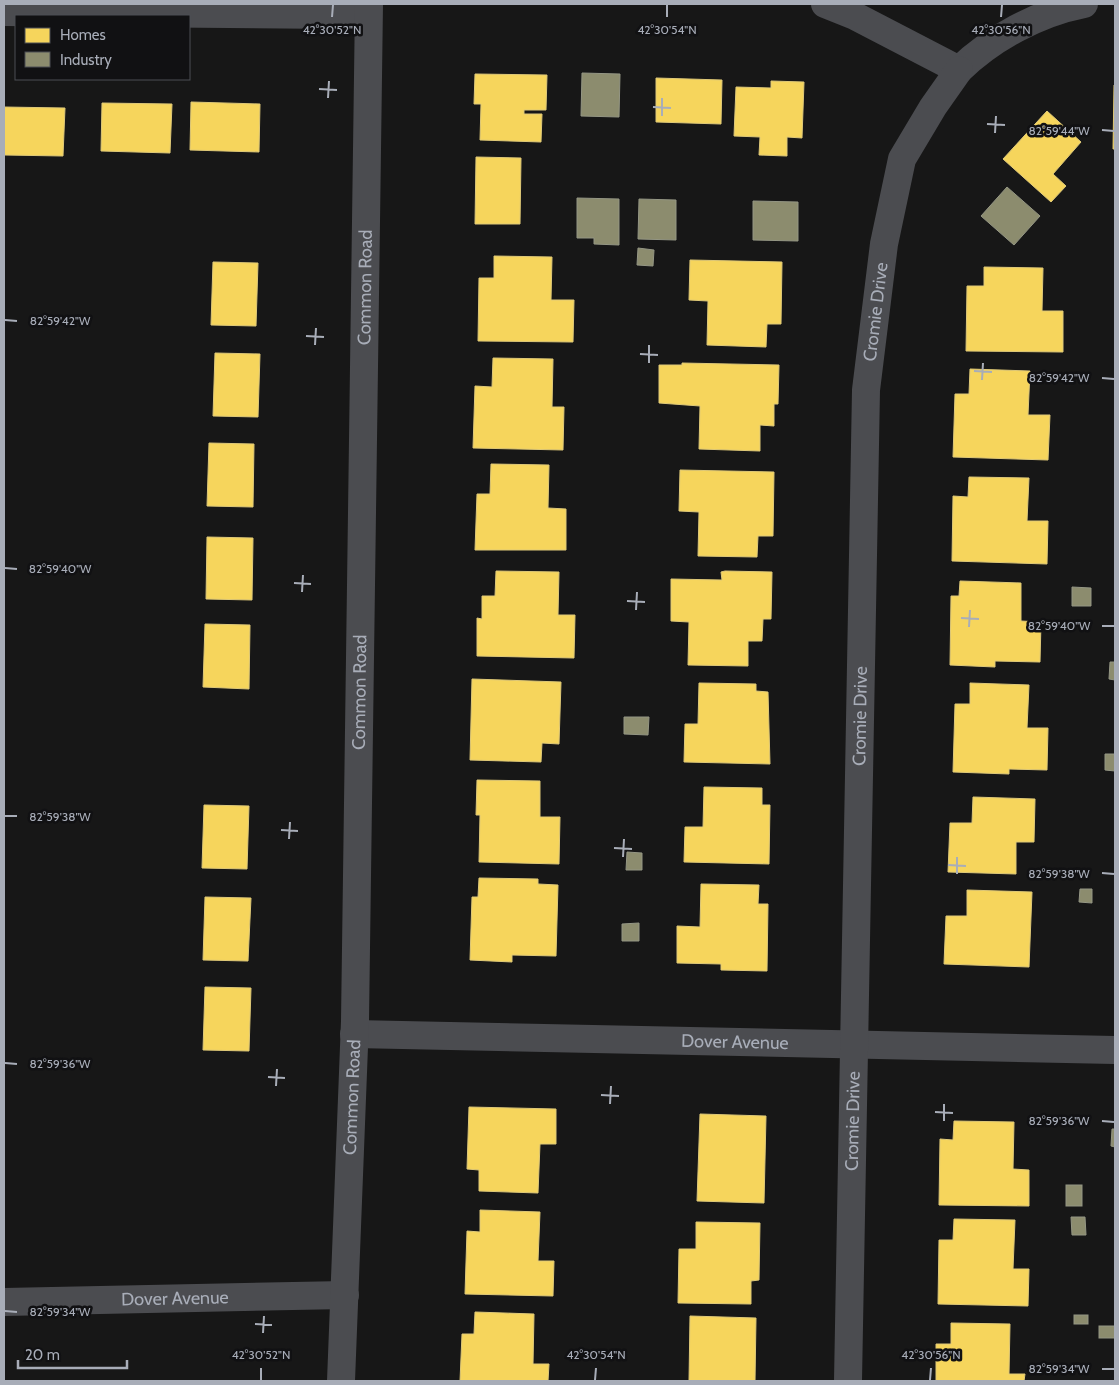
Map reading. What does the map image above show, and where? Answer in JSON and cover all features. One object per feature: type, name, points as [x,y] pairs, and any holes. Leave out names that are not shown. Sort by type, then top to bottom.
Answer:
[{"type":"street","points":[[4,12],[340,15],[367,4]]},
{"type":"street","name":"Common Road","points":[[341,1381],[354,1034],[367,4]]},
{"type":"street","points":[[824,4],[855,16],[959,70]]},
{"type":"street","name":"Cromie Drive","points":[[848,1381],[866,390],[884,244],[902,159],[933,107],[959,70],[995,40],[1046,16],[1084,4]]},
{"type":"street","name":"Dover Avenue","points":[[354,1034],[1115,1050]]},
{"type":"street","name":"Dover Avenue","points":[[4,1302],[345,1295]]},
{"type":"building: Homes","points":[[475,74],[547,75],[546,110],[524,110],[524,114],[542,114],[541,142],[480,140],[481,104],[474,104]]},
{"type":"building: Homes","points":[[656,78],[722,80],[721,124],[656,122]]},
{"type":"building: Homes","points":[[771,81],[804,82],[802,138],[787,137],[787,156],[759,155],[760,137],[734,136],[736,87],[771,88]]},
{"type":"building: Homes","points":[[1114,85],[1115,149],[1113,149]]},
{"type":"building: Homes","points":[[191,102],[260,104],[259,152],[190,150]]},
{"type":"building: Homes","points":[[102,103],[172,104],[170,153],[101,151]]},
{"type":"building: Homes","points":[[4,107],[65,108],[63,156],[4,155]]},
{"type":"building: Homes","points":[[1047,111],[1081,142],[1053,174],[1066,186],[1051,202],[1003,159]]},
{"type":"building: Homes","points":[[476,157],[521,158],[520,224],[475,224]]},
{"type":"building: Homes","points":[[494,256],[552,257],[551,300],[574,300],[573,342],[478,341],[479,278],[494,278]]},
{"type":"building: Homes","points":[[690,260],[782,262],[781,324],[767,324],[766,347],[707,345],[708,301],[689,300]]},
{"type":"building: Homes","points":[[213,262],[258,263],[256,326],[211,325]]},
{"type":"building: Homes","points":[[984,267],[1043,268],[1042,311],[1063,311],[1063,352],[966,351],[967,286],[984,286]]},
{"type":"building: Homes","points":[[215,353],[260,354],[258,417],[213,416]]},
{"type":"building: Homes","points":[[493,358],[553,359],[552,407],[564,407],[563,450],[473,448],[475,386],[492,387]]},
{"type":"building: Homes","points":[[682,363],[779,365],[778,404],[774,404],[774,426],[760,425],[760,451],[699,449],[700,406],[659,403],[659,365],[682,365]]},
{"type":"building: Homes","points":[[970,369],[1030,371],[1028,415],[1050,415],[1048,460],[953,457],[955,394],[969,394]]},
{"type":"building: Homes","points":[[209,443],[254,444],[253,507],[207,506]]},
{"type":"building: Homes","points":[[491,464],[549,465],[548,508],[566,509],[566,550],[475,550],[477,494],[490,494]]},
{"type":"building: Homes","points":[[680,470],[774,472],[773,536],[758,536],[757,557],[698,556],[699,512],[679,511]]},
{"type":"building: Homes","points":[[969,477],[1029,478],[1027,521],[1048,521],[1047,564],[952,561],[953,496],[968,497]]},
{"type":"building: Homes","points":[[207,537],[253,538],[252,600],[206,599]]},
{"type":"building: Homes","points":[[496,571],[559,572],[558,615],[575,615],[574,658],[477,656],[477,618],[482,619],[482,596],[495,596]]},
{"type":"building: Homes","points":[[721,572],[772,572],[771,619],[763,619],[762,641],[748,641],[748,666],[688,665],[689,622],[671,621],[671,579],[722,580]]},
{"type":"building: Homes","points":[[960,581],[1021,583],[1021,621],[1041,622],[1040,662],[995,661],[995,667],[950,665],[951,596],[959,596]]},
{"type":"building: Homes","points":[[205,624],[250,625],[249,689],[203,687]]},
{"type":"building: Homes","points":[[472,679],[561,682],[559,744],[542,743],[541,762],[470,760]]},
{"type":"building: Homes","points":[[699,683],[756,684],[756,691],[768,692],[770,764],[684,762],[685,724],[698,724]]},
{"type":"building: Homes","points":[[970,683],[1029,685],[1027,728],[1048,728],[1047,770],[1009,769],[1009,774],[953,772],[955,704],[970,704]]},
{"type":"building: Homes","points":[[477,780],[540,781],[540,817],[560,817],[559,864],[479,862],[480,815],[476,815]]},
{"type":"building: Homes","points":[[704,787],[762,788],[762,805],[770,805],[769,864],[684,862],[685,827],[703,827]]},
{"type":"building: Homes","points":[[973,797],[1035,799],[1034,842],[1016,842],[1016,874],[948,872],[950,823],[972,823]]},
{"type":"building: Homes","points":[[204,805],[249,806],[247,869],[202,868]]},
{"type":"building: Homes","points":[[479,878],[538,879],[538,884],[558,885],[556,956],[512,955],[512,962],[470,960],[472,897],[478,897]]},
{"type":"building: Homes","points":[[701,884],[759,885],[758,904],[768,904],[767,971],[721,970],[721,964],[677,963],[677,926],[700,927]]},
{"type":"building: Homes","points":[[967,890],[1032,892],[1029,967],[944,964],[946,916],[967,916]]},
{"type":"building: Homes","points":[[205,897],[251,898],[248,961],[203,960]]},
{"type":"building: Homes","points":[[205,987],[251,988],[249,1051],[203,1050]]},
{"type":"building: Homes","points":[[469,1107],[556,1109],[556,1144],[540,1144],[538,1193],[479,1191],[479,1170],[467,1169]]},
{"type":"building: Homes","points":[[700,1114],[766,1116],[764,1203],[697,1201]]},
{"type":"building: Homes","points":[[954,1121],[1014,1122],[1013,1169],[1029,1170],[1029,1206],[939,1205],[940,1139],[953,1140]]},
{"type":"building: Homes","points":[[480,1210],[540,1212],[538,1261],[554,1261],[553,1296],[465,1294],[467,1231],[480,1232]]},
{"type":"building: Homes","points":[[954,1219],[1015,1220],[1013,1269],[1029,1269],[1028,1306],[938,1304],[939,1240],[953,1240]]},
{"type":"building: Homes","points":[[696,1222],[760,1223],[759,1280],[751,1281],[751,1304],[678,1303],[679,1249],[696,1249]]},
{"type":"building: Homes","points":[[475,1312],[534,1314],[533,1364],[549,1364],[548,1381],[460,1381],[462,1334],[474,1334]]},
{"type":"building: Homes","points":[[690,1316],[756,1318],[755,1381],[689,1381]]},
{"type":"building: Homes","points":[[951,1323],[1010,1324],[1009,1374],[1025,1374],[1024,1381],[936,1381],[936,1344],[951,1344]]},
{"type":"building: Industry","points":[[582,73],[620,74],[619,117],[581,116]]},
{"type":"building: Industry","points":[[1007,187],[1040,216],[1014,245],[981,216]]},
{"type":"building: Industry","points":[[577,198],[619,199],[619,245],[594,244],[594,238],[577,238]]},
{"type":"building: Industry","points":[[639,199],[676,200],[676,240],[638,239]]},
{"type":"building: Industry","points":[[753,201],[798,202],[798,241],[753,240]]},
{"type":"building: Industry","points":[[638,248],[654,250],[653,266],[637,265]]},
{"type":"building: Industry","points":[[1072,587],[1091,588],[1091,606],[1072,606]]},
{"type":"building: Industry","points":[[1110,662],[1115,662],[1115,680],[1109,679]]},
{"type":"building: Industry","points":[[624,717],[649,717],[648,735],[624,734]]},
{"type":"building: Industry","points":[[1105,754],[1115,754],[1115,771],[1105,770]]},
{"type":"building: Industry","points":[[627,852],[642,853],[642,870],[626,870]]},
{"type":"building: Industry","points":[[1080,889],[1092,889],[1092,903],[1079,902]]},
{"type":"building: Industry","points":[[639,923],[639,941],[622,941],[622,924]]},
{"type":"building: Industry","points":[[1112,1129],[1115,1129],[1115,1147],[1111,1146]]},
{"type":"building: Industry","points":[[1066,1185],[1082,1185],[1082,1206],[1066,1206]]},
{"type":"building: Industry","points":[[1071,1217],[1085,1217],[1086,1235],[1072,1235]]},
{"type":"building: Industry","points":[[1074,1315],[1088,1315],[1088,1324],[1074,1324]]},
{"type":"building: Industry","points":[[1099,1326],[1115,1326],[1115,1338],[1099,1338]]}]
